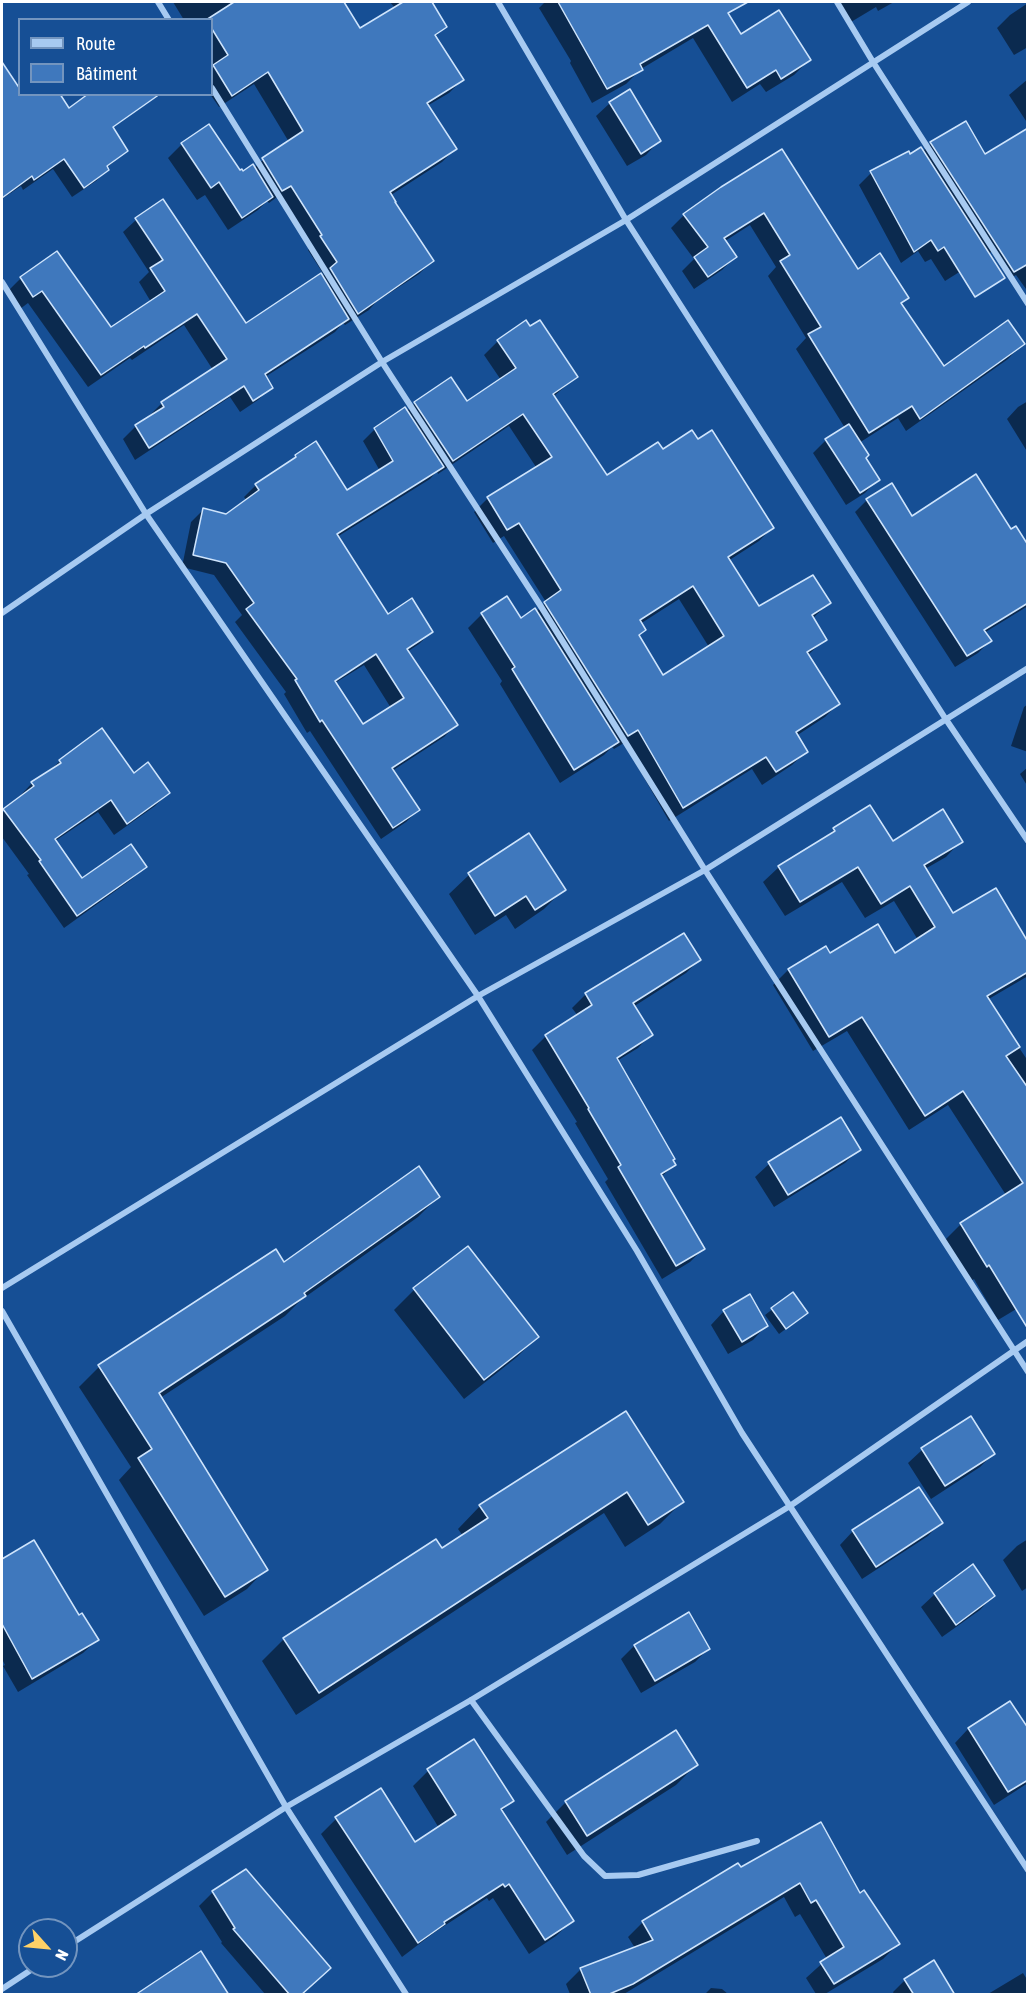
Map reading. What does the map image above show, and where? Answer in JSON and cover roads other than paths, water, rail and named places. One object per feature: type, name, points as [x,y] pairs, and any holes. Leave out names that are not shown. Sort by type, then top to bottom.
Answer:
[{"type":"street","points":[[158,2],[168,18]]},
{"type":"street","points":[[498,2],[626,220],[945,718],[1028,841]]},
{"type":"street","points":[[837,2],[1028,304]]},
{"type":"street","points":[[2,612],[146,514],[382,362],[626,220],[968,2]]},
{"type":"street","points":[[213,90],[382,362],[540,605],[705,870],[1028,1372]]},
{"type":"street","points":[[2,282],[146,514],[478,996],[637,1251],[742,1433],[1028,1870]]},
{"type":"street","points":[[2,1288],[478,996],[705,870],[1028,668]]},
{"type":"street","points":[[2,1311],[286,1807],[406,1995]]},
{"type":"street","points":[[78,1939],[286,1807],[471,1700],[790,1506],[1028,1341]]},
{"type":"street","points":[[471,1700],[584,1856],[605,1876],[638,1875],[757,1841]]},
{"type":"street","points":[[2,1989],[19,1978]]}]
